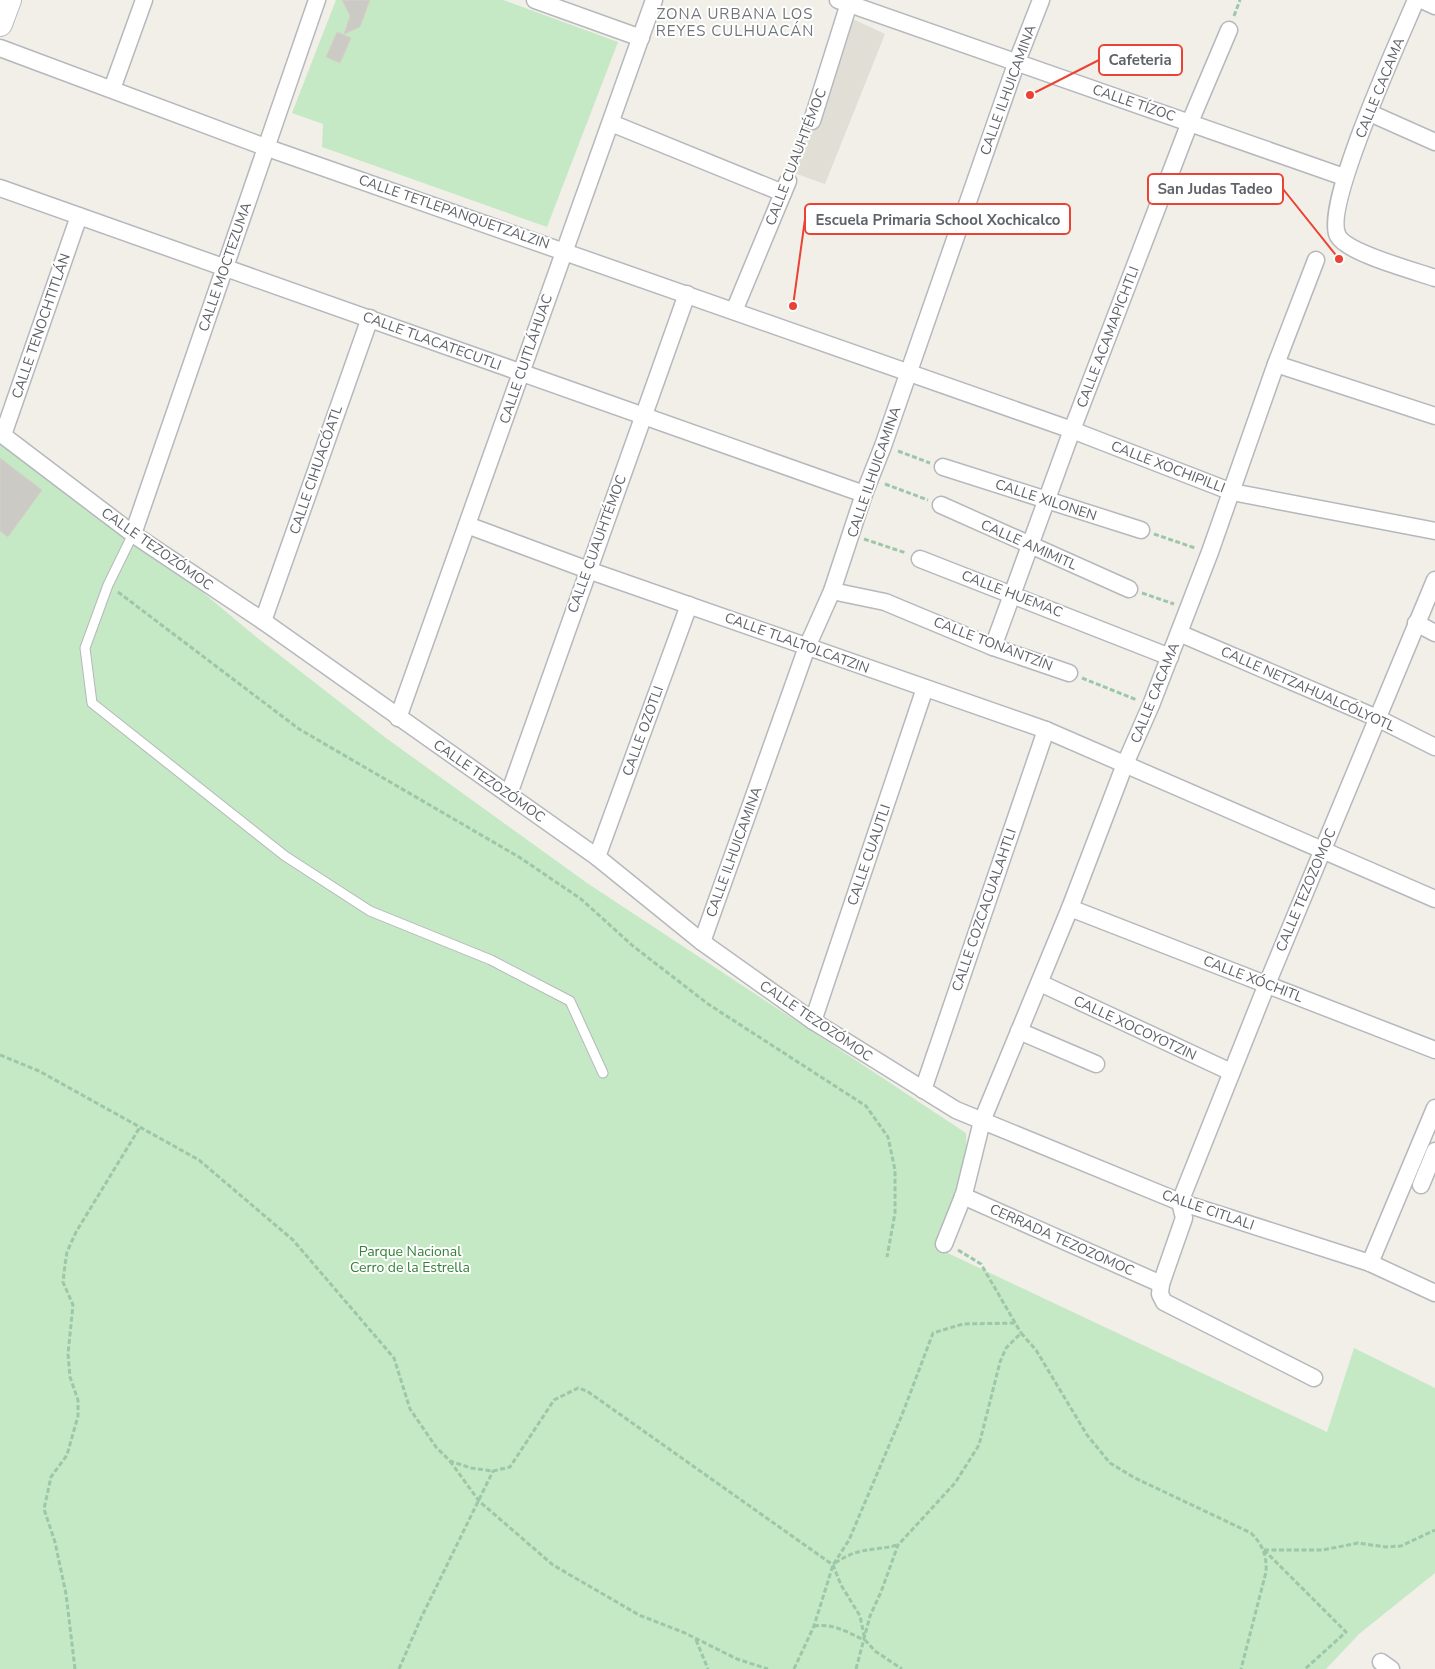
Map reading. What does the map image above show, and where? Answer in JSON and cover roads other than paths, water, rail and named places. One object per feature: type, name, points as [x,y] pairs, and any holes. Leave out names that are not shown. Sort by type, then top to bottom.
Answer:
[{"type":"street","points":[[0,24],[10,0]]},
{"type":"street","points":[[112,88],[144,0]]},
{"type":"street","name":"CALLE MOCTEZUMA","points":[[133,534],[317,0]]},
{"type":"street","points":[[535,0],[641,38]]},
{"type":"street","name":"CALLE CUITLÁHUAC","points":[[398,718],[654,0]]},
{"type":"street","name":"CALLE ILHUICAMINA","points":[[702,942],[807,647],[832,591],[864,494],[883,446],[1016,64],[1041,0]]},
{"type":"street","name":"CALLE CACAMA","points":[[1416,0],[1344,177],[1335,224],[1338,236],[1356,251],[1435,278]]},
{"type":"street","points":[[1422,0],[1435,6]]},
{"type":"street","name":"CALLE TÍZOC","points":[[846,1],[1016,64],[1190,122],[1344,177]]},
{"type":"street","name":"CALLE CUAUHTÉMOC","points":[[812,121],[846,1]]},
{"type":"street","name":"CALLE ACAMAPICHTLI","points":[[993,647],[1014,595],[1072,430],[1190,122],[1229,30]]},
{"type":"street","name":"CALLE TETLEPANQUETZALZIN","points":[[0,48],[112,88],[265,147],[909,371]]},
{"type":"street","points":[[1370,113],[1435,142]]},
{"type":"street","name":"CALLE CUAUHTÉMOC","points":[[611,123],[785,187],[734,311]]},
{"type":"street","name":"CALLE TLACATECUTLI","points":[[0,188],[521,373],[643,414],[864,494]]},
{"type":"street","name":"CALLE TENOCHTITLÁN","points":[[1,434],[79,216]]},
{"type":"street","name":"CALLE CACAMA","points":[[944,1243],[962,1196],[982,1121],[1040,983],[1125,764],[1170,657],[1232,492],[1276,364],[1316,260]]},
{"type":"street","name":"CALLE CUAUHTÉMOC","points":[[509,794],[687,294]]},
{"type":"street","name":"CALLE CIHUACÓATL","points":[[263,621],[370,318]]},
{"type":"street","points":[[1276,364],[1435,416]]},
{"type":"street","name":"CALLE XOCHIPILLI","points":[[909,371],[1072,430],[1232,492],[1435,531]]},
{"type":"street","name":"CALLE TEZOZÓMOC","points":[[1,434],[133,534],[263,621],[597,857],[702,942],[813,1021],[956,1110],[982,1121]]},
{"type":"street","name":"CALLE XILONEN","points":[[944,467],[1141,530]]},
{"type":"street","name":"CALLE AMIMITL","points":[[941,505],[1031,547],[1129,589]]},
{"type":"street","name":"CALLE TLALTOLCATZIN","points":[[467,525],[588,570],[1046,730],[1125,764]]},
{"type":"street","name":"CALLE HUEMAC","points":[[920,559],[1170,657]]},
{"type":"street","name":"CALLE TEZOZOMOC","points":[[1180,1202],[1267,984],[1435,580]]},
{"type":"street","name":"CALLE TONANTZÍN","points":[[832,591],[885,602],[993,647],[1069,673]]},
{"type":"street","name":"CALLE OZOTLI","points":[[597,857],[689,605]]},
{"type":"street","points":[[1416,623],[1435,633]]},
{"type":"street","name":"CALLE NETZAHUALCÓLYOTL","points":[[1179,633],[1377,718],[1435,747]]},
{"type":"street","name":"CALLE CUAUTLI","points":[[813,1021],[925,688]]},
{"type":"street","name":"CALLE COZCACUALAHTLI","points":[[923,1090],[1046,730]]},
{"type":"street","points":[[1125,764],[1435,899]]},
{"type":"street","name":"CALLE XÓCHITL","points":[[1070,908],[1435,1050]]},
{"type":"street","name":"CALLE XOCOYOTZIN","points":[[1040,983],[1231,1072]]},
{"type":"street","points":[[1019,1031],[1096,1064]]},
{"type":"street","points":[[1370,1263],[1435,1108]]},
{"type":"street","name":"CALLE CITLALI","points":[[982,1121],[1180,1202],[1370,1263],[1435,1292]]},
{"type":"street","points":[[1422,1184],[1435,1151]]},
{"type":"street","name":"CERRADA TEZOZOMOC","points":[[962,1196],[1161,1284]]},
{"type":"street","points":[[1180,1202],[1184,1218],[1161,1284],[1160,1294],[1164,1302],[1314,1378]]},
{"type":"lane","points":[[133,534],[108,585],[85,648],[92,703],[285,856],[370,911],[491,960],[570,1001],[603,1073]]},
{"type":"place","name":"Cafeteria","points":[[1030,95]]},
{"type":"place","name":"San Judas Tadeo","points":[[1339,259]]},
{"type":"place","name":"Escuela Primaria School Xochicalco","points":[[793,306]]},
{"type":"district","name":"ZONA URBANA LOS REYES CULHUACÁN","points":[[735,22]]},
{"type":"park label","name":"Parque Nacional Cerro de la Estrella","points":[[410,1260]]}]
